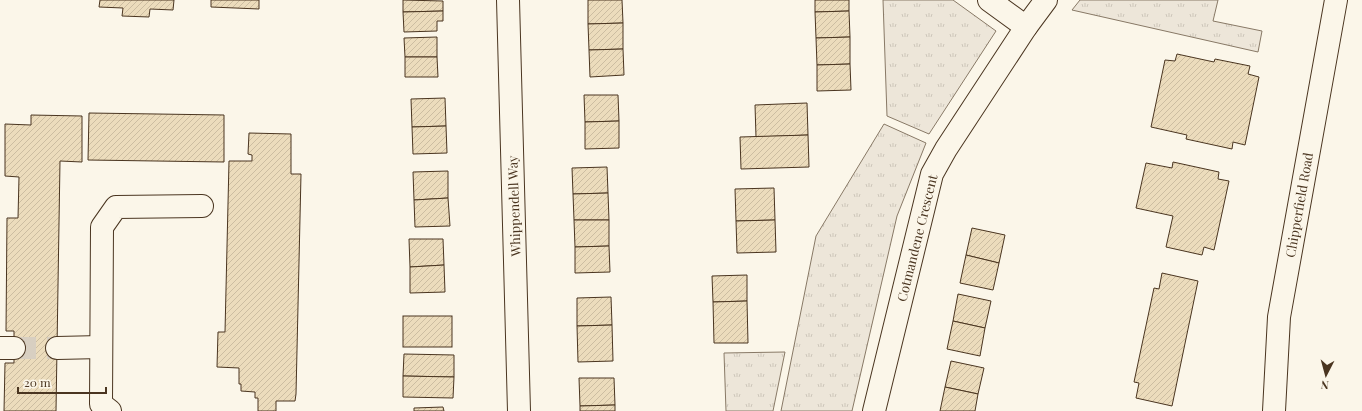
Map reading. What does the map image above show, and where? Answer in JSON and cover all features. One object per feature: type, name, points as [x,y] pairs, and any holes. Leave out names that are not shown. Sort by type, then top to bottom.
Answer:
[{"type":"street","name":"Whippendell Way","points":[[508,0],[520,411]]},
{"type":"street","points":[[989,0],[1026,27]]},
{"type":"street","name":"Cotmandene Crescent","points":[[874,411],[932,174],[946,149],[1026,27],[1046,0]]},
{"type":"street","name":"Chipperfield Road","points":[[1274,411],[1279,317],[1336,0]]},
{"type":"street","points":[[110,411],[101,404],[102,227],[116,207],[202,206]]},
{"type":"street","points":[[57,348],[102,348]]},
{"type":"green space","points":[[883,0],[953,0],[996,31],[929,134],[887,116]]},
{"type":"green space","points":[[1080,0],[1218,0],[1213,21],[1262,31],[1258,52],[1072,10]]},
{"type":"green space","points":[[884,124],[926,143],[897,216],[852,411],[781,411],[816,236]]},
{"type":"green space","points":[[785,352],[773,411],[726,411],[724,353]]},
{"type":"building","points":[[100,0],[174,0],[173,10],[150,9],[149,17],[122,16],[123,8],[99,7]]},
{"type":"building","points":[[211,0],[259,0],[259,9],[211,7]]},
{"type":"building","points":[[403,0],[443,1],[443,11],[403,12]]},
{"type":"building","points":[[588,0],[622,0],[623,23],[588,24]]},
{"type":"building","points":[[815,0],[849,0],[849,11],[815,12]]},
{"type":"building","points":[[443,11],[443,21],[437,21],[437,31],[404,32],[403,12]]},
{"type":"building","points":[[849,11],[850,37],[816,38],[815,12]]},
{"type":"building","points":[[623,23],[623,49],[589,50],[588,24]]},
{"type":"building","points":[[437,37],[437,57],[405,57],[404,38]]},
{"type":"building","points":[[850,37],[850,64],[817,65],[816,38]]},
{"type":"building","points":[[623,49],[624,75],[590,77],[589,50]]},
{"type":"building","points":[[1177,54],[1214,62],[1215,59],[1250,66],[1248,74],[1259,77],[1245,145],[1233,142],[1232,149],[1186,139],[1187,135],[1151,127],[1165,60],[1175,61]]},
{"type":"building","points":[[405,57],[437,57],[438,77],[405,77]]},
{"type":"building","points":[[850,64],[851,90],[817,91],[817,65]]},
{"type":"building","points":[[584,95],[618,95],[619,121],[585,122]]},
{"type":"building","points":[[445,98],[446,126],[412,127],[411,99]]},
{"type":"building","points":[[807,103],[808,135],[756,137],[755,105]]},
{"type":"building","points":[[89,113],[224,115],[224,162],[88,160]]},
{"type":"building","points":[[31,115],[82,116],[82,162],[60,161],[56,411],[4,411],[5,363],[14,363],[14,331],[6,331],[7,218],[18,218],[19,177],[5,176],[5,124],[31,125]]},
{"type":"building","points":[[619,121],[619,148],[585,149],[585,122]]},
{"type":"building","points":[[446,126],[447,153],[413,154],[412,127]]},
{"type":"building","points":[[249,133],[291,134],[291,174],[301,174],[296,394],[295,401],[276,401],[276,411],[258,411],[258,398],[255,398],[255,392],[241,391],[241,384],[239,384],[239,368],[217,367],[218,332],[225,332],[229,161],[252,161],[252,155],[248,154]]},
{"type":"building","points":[[808,135],[809,167],[741,169],[740,137]]},
{"type":"building","points":[[1173,162],[1219,172],[1218,179],[1229,181],[1214,250],[1204,247],[1202,255],[1166,247],[1173,216],[1136,208],[1146,163],[1172,168]]},
{"type":"building","points":[[607,167],[608,193],[573,194],[572,168]]},
{"type":"building","points":[[448,171],[448,198],[414,200],[413,172]]},
{"type":"building","points":[[774,188],[775,220],[736,221],[735,189]]},
{"type":"building","points":[[608,193],[609,220],[574,220],[573,194]]},
{"type":"building","points":[[448,198],[450,226],[415,227],[414,200]]},
{"type":"building","points":[[574,220],[609,220],[609,246],[575,247]]},
{"type":"building","points":[[775,220],[776,252],[737,253],[736,221]]},
{"type":"building","points":[[972,228],[1005,235],[999,263],[966,255]]},
{"type":"building","points":[[409,239],[443,239],[444,265],[410,267]]},
{"type":"building","points":[[609,246],[610,272],[575,273],[575,247]]},
{"type":"building","points":[[966,255],[999,263],[993,290],[960,283]]},
{"type":"building","points":[[444,265],[445,292],[410,293],[410,267]]},
{"type":"building","points":[[1162,273],[1198,281],[1172,406],[1136,398],[1139,383],[1134,382],[1154,288],[1159,289]]},
{"type":"building","points":[[747,275],[747,301],[713,302],[712,276]]},
{"type":"building","points":[[958,294],[991,301],[985,328],[953,321]]},
{"type":"building","points":[[611,297],[612,325],[577,326],[577,298]]},
{"type":"building","points":[[747,301],[748,343],[714,343],[713,302]]},
{"type":"building","points":[[403,316],[452,316],[452,347],[403,347]]},
{"type":"building","points":[[953,321],[985,328],[980,356],[947,349]]},
{"type":"building","points":[[612,325],[613,361],[578,362],[577,326]]},
{"type":"building","points":[[404,354],[454,355],[454,377],[403,376]]},
{"type":"building","points":[[951,361],[984,368],[978,394],[945,387]]},
{"type":"building","points":[[403,376],[454,377],[453,398],[403,397]]},
{"type":"building","points":[[579,378],[614,378],[615,405],[580,406]]},
{"type":"building","points":[[945,387],[978,394],[975,411],[940,411]]},
{"type":"building","points":[[615,405],[615,411],[580,411],[580,406]]},
{"type":"building","points":[[443,407],[444,411],[414,411],[414,408]]},
{"type":"tunnel","points":[[14,348],[57,348]]}]
